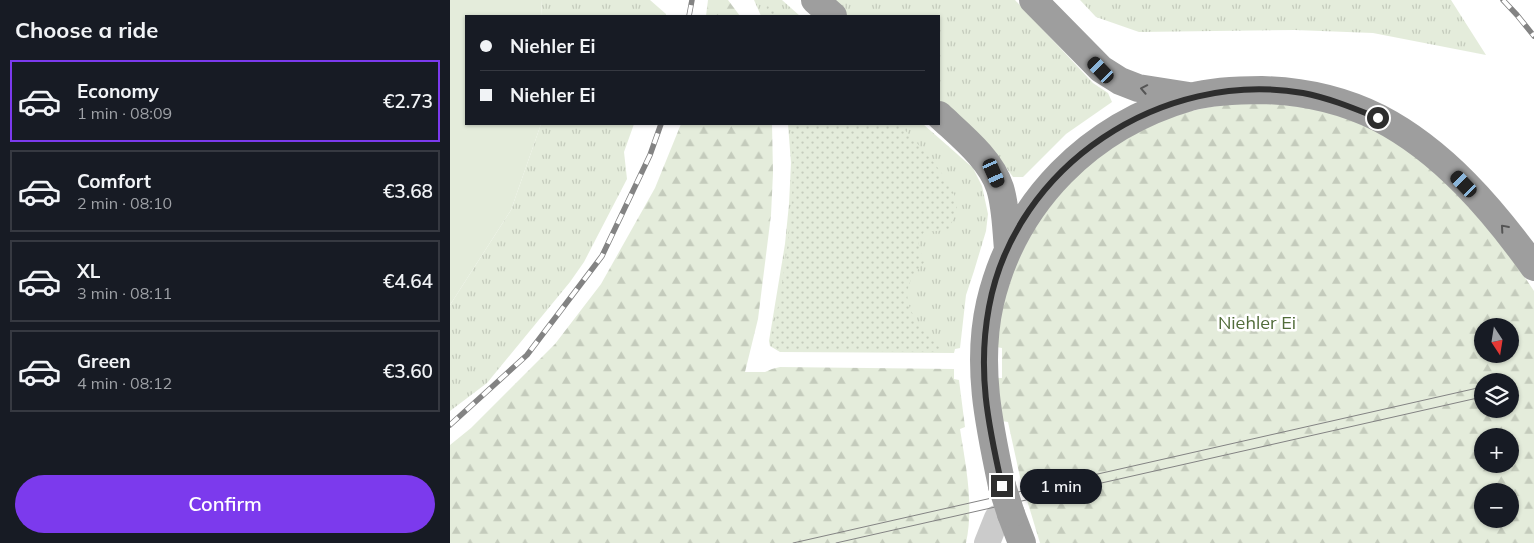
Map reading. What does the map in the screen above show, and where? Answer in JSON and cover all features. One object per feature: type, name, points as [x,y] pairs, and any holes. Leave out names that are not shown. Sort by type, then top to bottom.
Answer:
[{"type":"highway","points":[[815,0],[832,15]]},
{"type":"highway","points":[[1033,0],[1101,70],[1120,81],[1138,88],[1192,97]]},
{"type":"highway","points":[[1022,543],[1004,516],[1002,486],[989,423],[984,378],[984,351],[990,305],[996,281],[1008,249],[1029,212],[1048,186],[1098,140],[1135,118],[1192,97],[1225,92],[1279,90],[1337,101],[1378,118],[1416,141],[1453,173],[1508,232],[1534,267]]},
{"type":"highway","points":[[940,116],[977,151],[994,173],[1004,205],[1008,249]]},
{"type":"street","points":[[987,543],[1004,516]]},
{"type":"green space","points":[[450,0],[541,0],[542,15],[465,15],[465,125],[541,125],[511,210],[450,305]]},
{"type":"green space","points":[[541,0],[650,0],[666,14],[666,15],[542,15]]},
{"type":"green space","points":[[708,0],[728,0],[739,15],[706,15]]},
{"type":"green space","points":[[754,0],[782,0],[799,15],[761,15]]},
{"type":"green space","points":[[828,0],[1015,0],[1093,83],[1108,93],[1112,102],[1066,134],[1023,177],[1013,177],[994,151],[940,102],[940,15],[844,15]]},
{"type":"green space","points":[[1080,0],[1451,0],[1486,55],[1373,33],[1295,30],[1139,32],[1096,17]]},
{"type":"green space","points":[[767,3],[781,15],[766,15]]},
{"type":"green space","name":"Niehler Ei","points":[[1255,101],[1317,109],[1343,117],[1375,130],[1402,145],[1444,180],[1480,217],[1510,255],[1534,291],[1534,543],[1040,543],[1020,477],[1008,422],[1002,421],[996,378],[1002,378],[1002,348],[996,347],[999,318],[1011,274],[1038,221],[1062,189],[1103,152],[1154,123],[1191,111],[1225,104]]},
{"type":"green space","points":[[541,125],[634,125],[624,152],[627,179],[584,262],[570,282],[487,383],[450,411],[450,305],[511,210]]},
{"type":"green space","points":[[681,125],[772,125],[773,173],[771,215],[758,319],[745,372],[765,372],[780,367],[954,369],[954,379],[959,380],[965,427],[960,429],[967,472],[969,500],[966,543],[450,543],[450,445],[471,428],[555,344],[601,284],[655,188]]},
{"type":"green space","points":[[788,125],[924,125],[973,168],[982,186],[988,214],[986,231],[966,295],[960,348],[955,349],[954,353],[780,352],[770,346],[769,341],[785,244],[791,163]]},
{"type":"green space","points":[[790,125],[900,125],[934,163],[951,187],[956,198],[956,213],[949,230],[924,232],[918,241],[921,253],[926,260],[913,276],[908,292],[908,301],[915,319],[941,349],[940,352],[781,350],[772,345],[771,334],[780,298],[790,220],[793,182]]},
{"type":"tram line","points":[[793,543],[1474,389]]},
{"type":"tram line","points":[[836,543],[1474,399]]},
{"type":"railway","points":[[689,15],[692,0]]},
{"type":"railway","points":[[1503,0],[1534,36]]},
{"type":"railway","points":[[450,425],[527,355],[602,256],[650,155],[661,125]]},
{"type":"route","points":[[1002,486],[989,423],[984,378],[984,351],[990,305],[996,281],[1008,249],[1018,231],[1048,186],[1072,162],[1098,140],[1135,118],[1167,105],[1209,94],[1252,90],[1279,90],[1302,93],[1337,101],[1378,118]]}]
